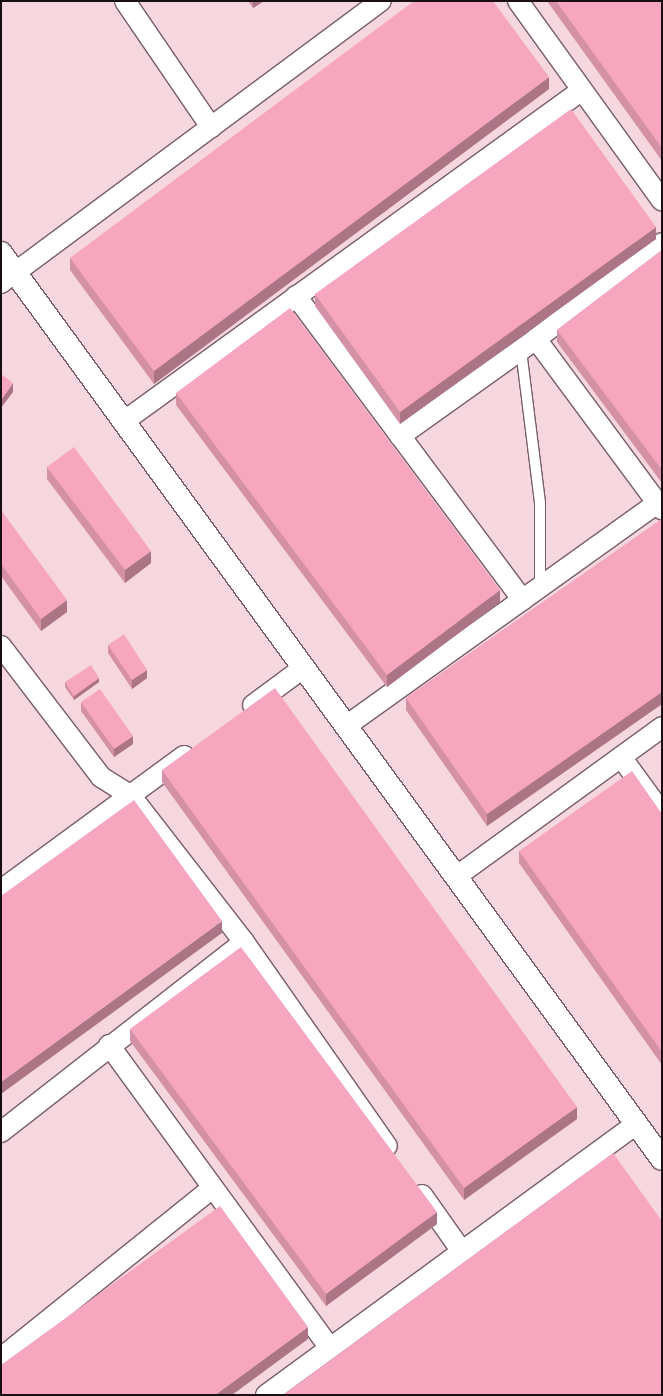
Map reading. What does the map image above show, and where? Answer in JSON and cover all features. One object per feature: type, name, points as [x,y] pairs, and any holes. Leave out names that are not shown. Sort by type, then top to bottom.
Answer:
[{"type":"street","points":[[125,1],[211,127]]},
{"type":"street","points":[[8,278],[381,1]]},
{"type":"street","points":[[518,1],[662,201]]},
{"type":"street","points":[[123,422],[582,90]]},
{"type":"street","points":[[400,436],[528,345],[662,243]]},
{"type":"street","points":[[1,253],[8,278],[123,422],[457,876],[662,1159]]},
{"type":"street","points":[[296,296],[523,600]]},
{"type":"street","points":[[346,726],[540,588],[660,506],[528,345]]},
{"type":"street","points":[[1,646],[101,777],[130,795],[244,942],[398,1160]]},
{"type":"street","points":[[239,715],[303,668]]},
{"type":"street","points":[[457,876],[662,727]]},
{"type":"street","points":[[1,890],[201,744]]},
{"type":"street","points":[[622,757],[662,813]]},
{"type":"street","points":[[1,1132],[109,1045],[244,942]]},
{"type":"street","points":[[109,1045],[211,1189],[330,1348]]},
{"type":"street","points":[[266,1395],[461,1250],[636,1124]]},
{"type":"street","points":[[411,1180],[461,1250]]},
{"type":"street","points":[[1,1358],[211,1189]]},
{"type":"lane","points":[[528,345],[540,503],[540,588]]},
{"type":"building","points":[[414,1],[493,1],[549,77],[154,371],[70,258]]},
{"type":"building","points":[[556,1],[662,1],[662,148]]},
{"type":"building","points":[[571,109],[656,227],[400,412],[315,294]]},
{"type":"building","points":[[662,250],[662,470],[557,330]]},
{"type":"building","points":[[290,308],[500,590],[387,675],[176,393]]},
{"type":"building","points":[[1,374],[13,383],[1,400]]},
{"type":"building","points":[[74,447],[151,551],[125,570],[47,467]]},
{"type":"building","points":[[1,510],[67,600],[41,619],[1,564]]},
{"type":"building","points":[[662,519],[662,692],[487,814],[406,698]]},
{"type":"building","points":[[124,634],[147,670],[132,680],[108,645]]},
{"type":"building","points":[[91,665],[99,678],[74,696],[65,682]]},
{"type":"building","points":[[275,688],[577,1107],[464,1188],[162,770]]},
{"type":"building","points":[[100,689],[133,736],[114,749],[81,702]]},
{"type":"building","points":[[632,771],[662,814],[662,1052],[519,851]]},
{"type":"building","points":[[134,800],[222,921],[1,1082],[1,896]]},
{"type":"building","points":[[241,947],[437,1212],[326,1294],[130,1029]]},
{"type":"building","points":[[613,1153],[662,1221],[662,1395],[283,1395]]},
{"type":"building","points":[[220,1206],[308,1327],[215,1395],[1,1395],[1,1365]]}]
